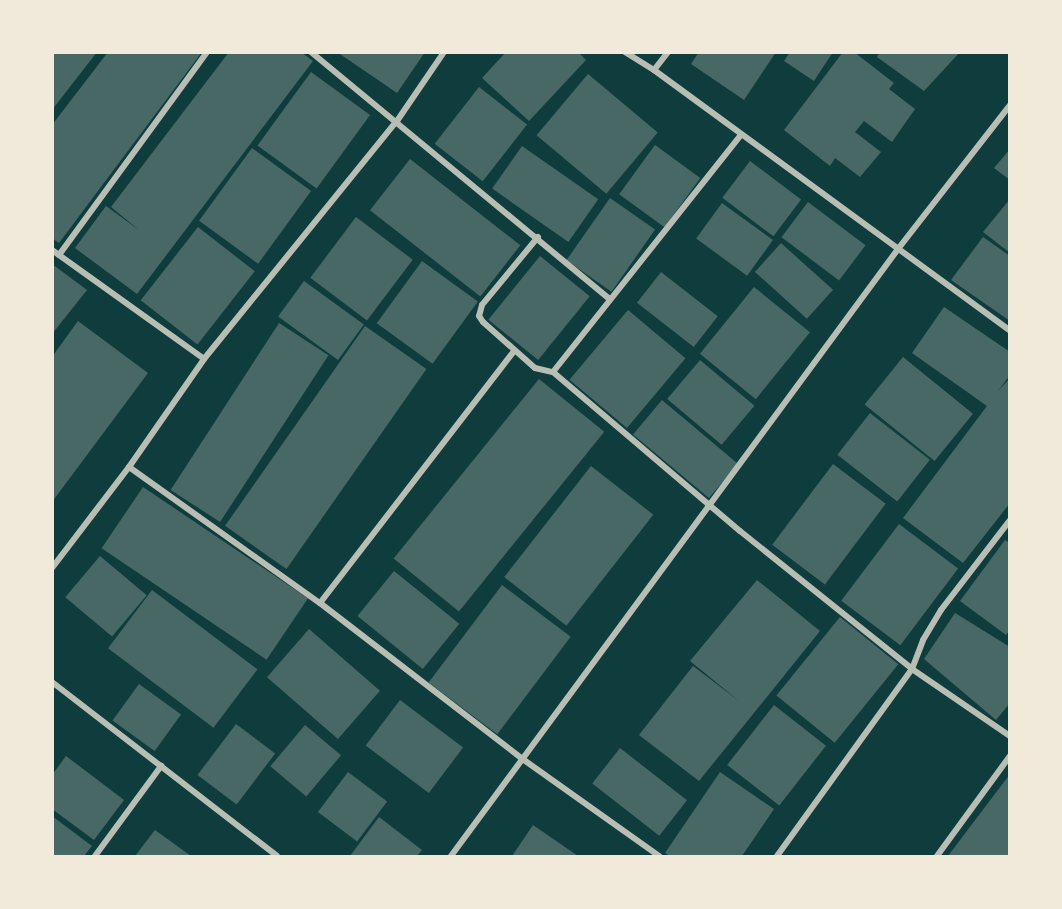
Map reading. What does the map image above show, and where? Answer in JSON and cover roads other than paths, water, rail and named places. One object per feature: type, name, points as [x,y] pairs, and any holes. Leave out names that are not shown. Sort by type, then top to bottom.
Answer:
[{"type":"street","points":[[59,255],[207,52]]},
{"type":"street","points":[[311,52],[538,237],[610,299]]},
{"type":"street","points":[[52,568],[129,467],[204,359],[397,121],[444,52]]},
{"type":"street","points":[[625,52],[654,70],[740,136],[1010,331]]},
{"type":"street","points":[[654,70],[668,52]]},
{"type":"street","points":[[452,856],[898,249],[1010,105]]},
{"type":"street","points":[[553,372],[740,136]]},
{"type":"street","points":[[538,237],[479,311],[483,322],[513,352],[535,368],[553,372],[912,669],[1010,736]]},
{"type":"street","points":[[52,250],[204,359]]},
{"type":"street","points":[[320,603],[513,352]]},
{"type":"street","points":[[129,467],[320,603],[524,760],[659,856]]},
{"type":"street","points":[[777,856],[912,669],[932,623],[1010,520]]},
{"type":"street","points":[[52,682],[277,856]]},
{"type":"street","points":[[937,856],[1010,756]]},
{"type":"street","points":[[95,856],[161,766]]}]
